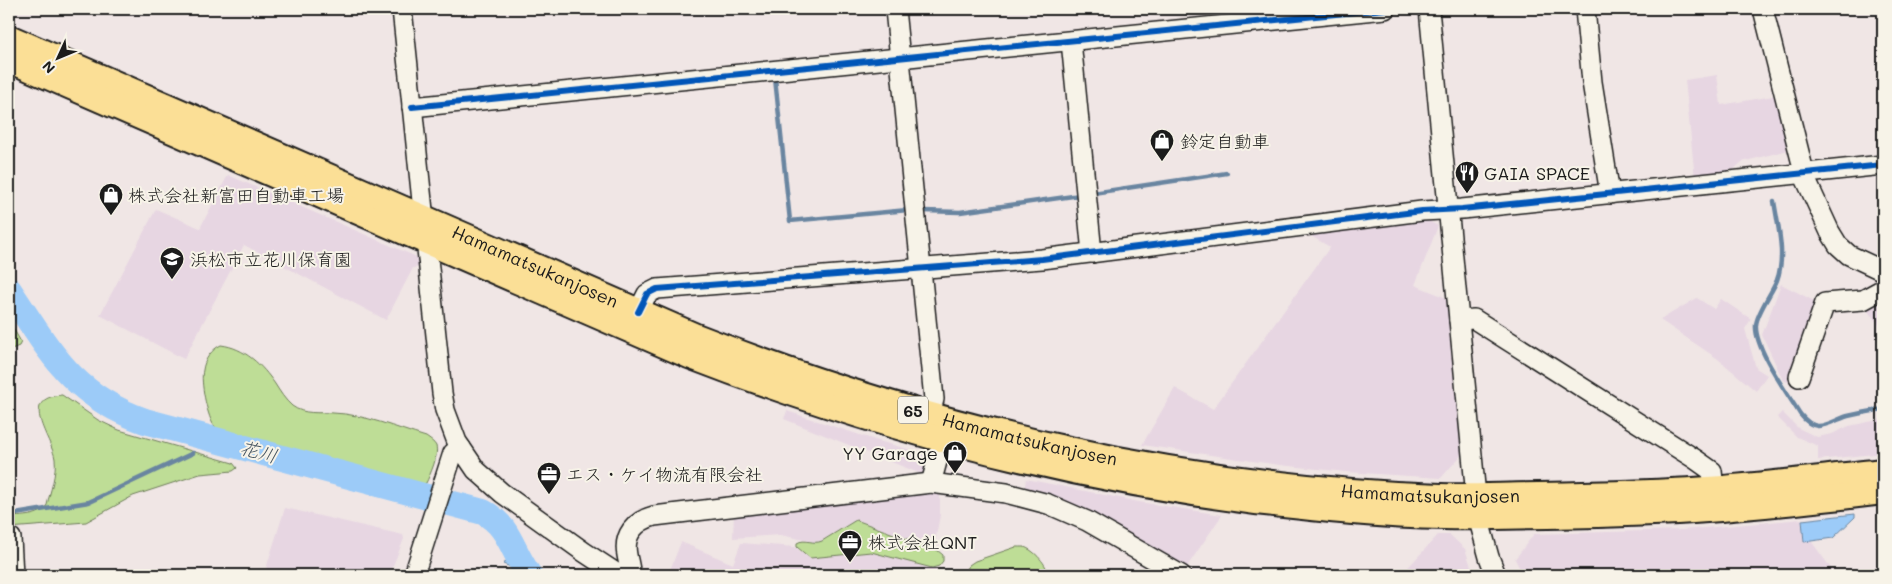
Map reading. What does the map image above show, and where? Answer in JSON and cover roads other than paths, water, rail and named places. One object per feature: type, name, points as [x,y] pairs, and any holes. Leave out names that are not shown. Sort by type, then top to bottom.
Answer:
[{"type":"main road","name":"Hamamatsukanjosen","points":[[9,37],[638,312],[728,349],[790,372],[930,415],[1080,451],[1220,476],[1378,492],[1445,496],[1477,506],[1681,512],[1883,492]]},
{"type":"main road","name":"Hamamatsukanjosen","points":[[9,60],[657,344],[832,408],[943,440],[1076,472],[1209,496],[1376,514],[1444,517],[1477,506],[1714,489],[1883,471]]},
{"type":"street","points":[[402,9],[442,393],[450,426],[460,448],[476,470],[495,487],[619,575]]},
{"type":"street","points":[[895,9],[934,399],[930,415]]},
{"type":"street","points":[[412,107],[1385,9]]},
{"type":"street","points":[[1429,9],[1477,506],[1489,557],[1496,575]]},
{"type":"street","points":[[1585,9],[1592,82],[1610,194]]},
{"type":"street","points":[[1763,9],[1804,174],[1830,232],[1838,245],[1849,255],[1883,270]]},
{"type":"street","points":[[1070,41],[1092,253]]},
{"type":"street","points":[[638,312],[647,294],[657,289],[1042,259],[1422,211],[1610,194],[1883,165]]},
{"type":"street","points":[[1799,377],[1825,303],[1863,300],[1883,289]]},
{"type":"street","points":[[1459,320],[1474,319],[1695,459],[1712,471],[1714,489]]},
{"type":"street","points":[[931,483],[943,440]]},
{"type":"street","points":[[414,575],[453,453],[460,448]]},
{"type":"street","points":[[630,575],[626,542],[635,524],[644,518],[664,514],[931,483],[1006,493],[1048,504],[1087,521],[1180,575]]},
{"type":"street","points":[[11,538],[13,575]]},
{"type":"water","points":[[1855,514],[1855,517],[1833,538],[1804,542],[1802,520]]},
{"type":"water","points":[[525,548],[528,569],[523,572],[503,564]]},
{"type":"waterway","points":[[775,78],[790,221],[908,210]]},
{"type":"waterway","points":[[1093,193],[1227,173]]},
{"type":"waterway","points":[[923,211],[960,212],[1080,195]]},
{"type":"waterway","points":[[1774,201],[1781,251],[1780,270],[1775,285],[1759,314],[1756,325],[1760,346],[1766,358],[1800,414],[1806,421],[1812,424],[1823,426],[1848,416],[1883,409]]},
{"type":"waterway","name":"花川","points":[[9,290],[37,333],[65,369],[98,398],[145,421],[483,512],[492,518],[505,532],[529,575]]},
{"type":"waterway","name":"花川","points":[[209,445],[219,440]]},
{"type":"waterway","points":[[9,515],[89,502],[193,453]]},
{"type":"place","name":"鈴定自動車","points":[[1162,162]]},
{"type":"place","name":"GAIA SPACE","points":[[1467,194]]},
{"type":"place","name":"株式会社新富田自動車工場","points":[[111,216]]},
{"type":"place","name":"浜松市立花川保育園","points":[[172,280]]},
{"type":"place","name":"YY Garage","points":[[955,474]]},
{"type":"place","name":"エス・ケイ物流有限会社","points":[[549,495]]},
{"type":"place","name":"株式会社QNT","points":[[850,563]]}]
